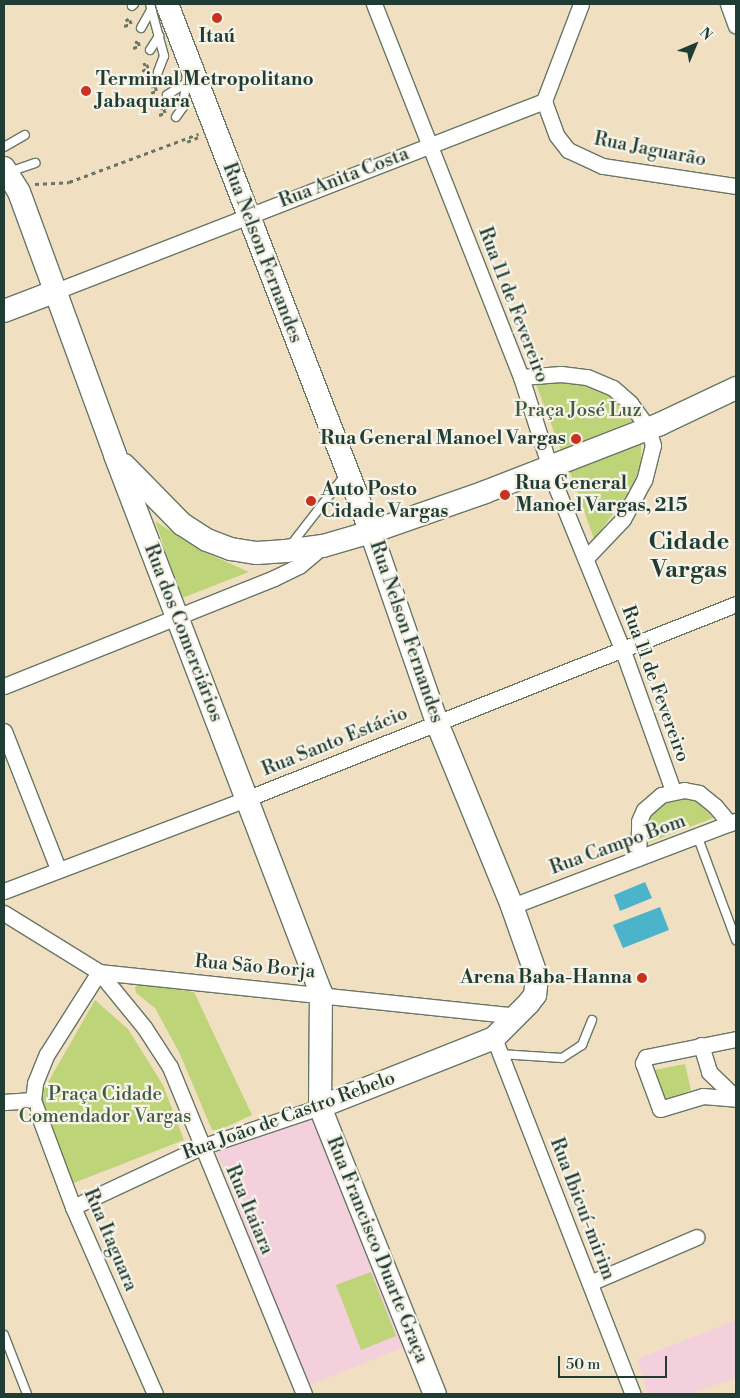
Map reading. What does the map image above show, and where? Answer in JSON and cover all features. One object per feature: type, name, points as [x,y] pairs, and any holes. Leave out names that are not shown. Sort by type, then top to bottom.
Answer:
[{"type":"street","name":"Rua 11 de Fevereiro","points":[[374,4],[521,377],[549,468],[623,651],[673,791]]},
{"type":"street","points":[[544,101],[582,4]]},
{"type":"street","points":[[728,4],[736,26]]},
{"type":"street","name":"Rua Nelson Fernandes","points":[[156,6],[247,215],[371,532],[437,723],[512,906],[538,985],[535,995],[505,1034]]},
{"type":"street","name":"Rua Anita Costa","points":[[4,311],[544,101]]},
{"type":"street","name":"Rua Jaguarão","points":[[544,101],[557,136],[568,150],[584,159],[603,166],[736,186]]},
{"type":"street","name":"Rua dos Comerciários","points":[[6,170],[19,192],[115,455],[321,993],[320,1107]]},
{"type":"street","points":[[521,377],[587,377],[613,388],[630,403],[648,428],[653,446],[644,480],[623,519],[586,558]]},
{"type":"street","points":[[115,455],[163,506],[207,540],[231,549],[257,553],[286,551],[323,546],[371,532],[549,468],[648,428],[736,388]]},
{"type":"street","points":[[4,686],[299,566],[323,546]]},
{"type":"street","name":"Rua Santo Estácio","points":[[4,891],[246,799],[623,651],[736,604]]},
{"type":"street","points":[[4,731],[58,869]]},
{"type":"street","points":[[638,858],[636,836],[644,810],[661,795],[673,791],[691,792],[708,798],[733,822]]},
{"type":"street","name":"Rua Campo Bom","points":[[512,906],[638,858],[698,838],[733,822]]},
{"type":"street","name":"Rua São Borja","points":[[4,913],[99,972],[321,993],[505,1034]]},
{"type":"street","points":[[5,1108],[33,1100],[35,1083],[47,1054],[99,972]]},
{"type":"street","name":"Rua Itaiara","points":[[99,972],[144,1027],[170,1067],[201,1147],[304,1394]]},
{"type":"street","name":"Rua João de Castro Rebelo","points":[[73,1207],[201,1147],[320,1107],[505,1034]]},
{"type":"street","name":"Rua Ibicuí-mirim","points":[[505,1034],[590,1283],[633,1394]]},
{"type":"street","points":[[736,1039],[644,1058],[643,1063],[658,1106],[662,1109],[703,1096],[736,1099]]},
{"type":"street","points":[[700,1045],[709,1072],[736,1099]]},
{"type":"street","name":"Rua Itaguara","points":[[33,1100],[73,1207],[155,1394]]},
{"type":"street","name":"Rua Francisco Duarte Graça","points":[[320,1107],[435,1394]]},
{"type":"street","points":[[590,1283],[697,1237]]},
{"type":"lane","points":[[141,28],[156,6]]},
{"type":"lane","points":[[156,6],[159,36],[164,56],[158,72]]},
{"type":"lane","points":[[150,50],[159,36]]},
{"type":"lane","points":[[167,95],[186,75]]},
{"type":"lane","points":[[176,117],[183,107],[186,75]]},
{"type":"lane","points":[[4,147],[25,135]]},
{"type":"lane","points":[[6,170],[35,163]]},
{"type":"lane","points":[[286,551],[348,472]]},
{"type":"lane","points":[[698,838],[736,940]]},
{"type":"lane","points":[[505,1034],[562,1058],[582,1045],[592,1020]]},
{"type":"lane","points":[[4,1334],[27,1394]]},
{"type":"path","points":[[124,26],[131,24],[129,19],[126,21]]},
{"type":"path","points":[[133,48],[139,46],[138,42],[134,43]]},
{"type":"path","points":[[142,70],[148,68],[146,64],[143,65]]},
{"type":"path","points":[[151,87],[155,86],[156,90],[151,93]]},
{"type":"path","points":[[159,115],[165,113],[163,108],[160,109]]},
{"type":"path","points":[[33,184],[69,182],[201,133],[202,136]]},
{"type":"path","points":[[187,142],[196,138]]},
{"type":"shaded area","points":[[314,1115],[405,1347],[307,1386],[217,1152]]},
{"type":"shaded area","points":[[736,1320],[736,1378],[688,1394],[648,1394],[637,1359]]},
{"type":"green space","name":"Praça José Luz","points":[[552,380],[586,382],[605,390],[619,402],[633,421],[561,450],[535,382]]},
{"type":"green space","name":"Praça José Luz","points":[[641,441],[641,461],[633,488],[594,539],[569,469]]},
{"type":"green space","points":[[155,521],[202,551],[249,572],[182,598]]},
{"type":"green space","points":[[685,796],[703,804],[713,818],[640,846],[642,824],[661,801]]},
{"type":"green space","points":[[139,984],[194,992],[252,1115],[217,1131],[212,1130],[180,1054],[155,1008],[136,993],[135,987]]},
{"type":"green space","name":"Praça Cidade Comendador Vargas","points":[[95,1000],[128,1029],[163,1085],[184,1140],[71,1184],[38,1100]]},
{"type":"green space","points":[[685,1064],[691,1090],[664,1101],[654,1070]]},
{"type":"green space","points":[[371,1272],[396,1336],[361,1350],[336,1285]]},
{"type":"water","points":[[645,882],[652,898],[620,911],[614,895]]},
{"type":"water","points":[[660,907],[669,930],[623,948],[613,925]]},
{"type":"place","name":"Itaú","points":[[217,18]]},
{"type":"place","name":"Terminal Metropolitano Jabaquara","points":[[86,91]]},
{"type":"place","name":"Rua General Manoel Vargas","points":[[576,439]]},
{"type":"place","name":"Rua General Manoel Vargas, 215","points":[[505,495]]},
{"type":"place","name":"Auto Posto Cidade Vargas","points":[[311,501]]},
{"type":"place","name":"Arena Baba-Hanna","points":[[642,978]]},
{"type":"district","name":"Cidade Vargas","points":[[689,557]]}]
